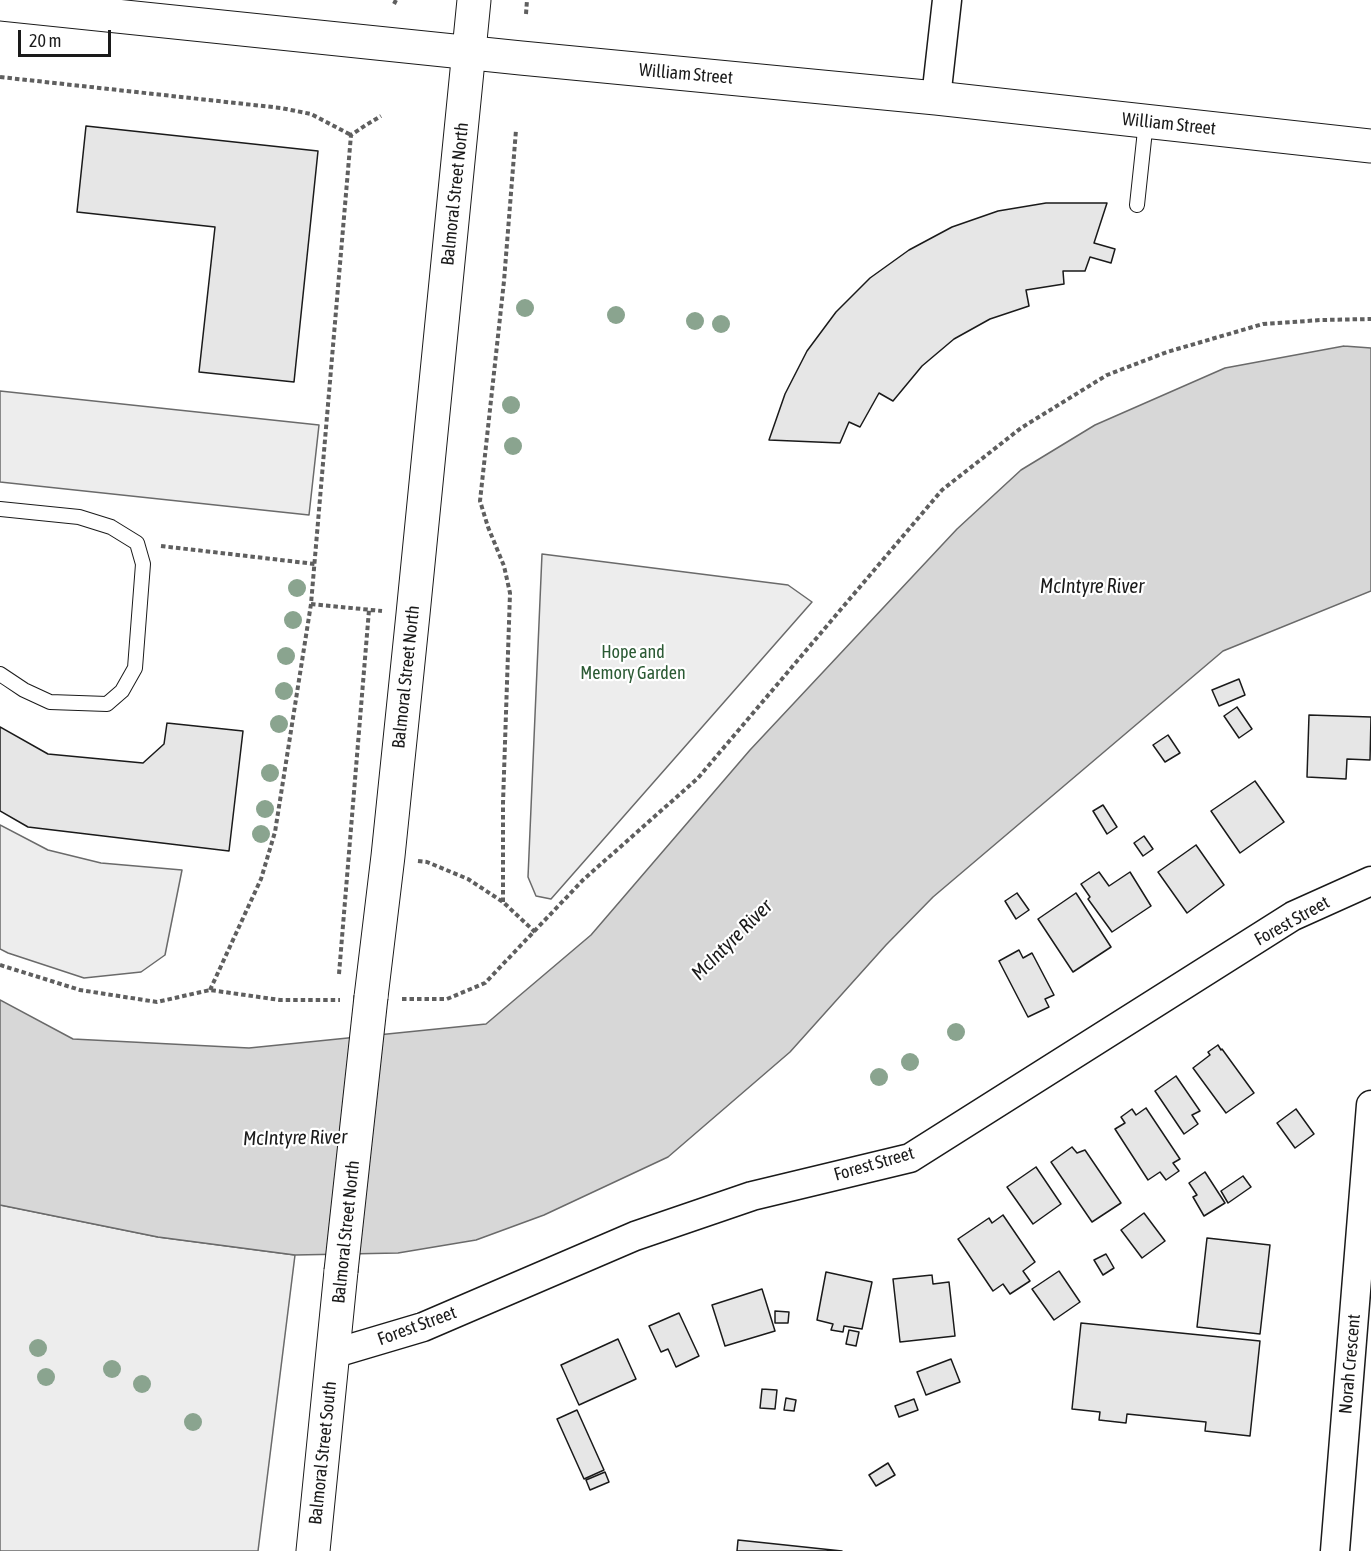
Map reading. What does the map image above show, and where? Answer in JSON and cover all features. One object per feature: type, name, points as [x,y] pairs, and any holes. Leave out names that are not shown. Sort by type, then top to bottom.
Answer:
[{"type":"main road","name":"Balmoral Street North","points":[[332,1354],[370,999],[388,856],[474,0]]},
{"type":"main road","name":"William Street","points":[[0,4],[469,53],[936,98],[1371,146]]},
{"type":"main road","name":"Balmoral Street South","points":[[313,1551],[332,1354]]},
{"type":"street","points":[[936,98],[947,0]]},
{"type":"street","name":"Forest Street","points":[[332,1354],[423,1327],[624,1241],[752,1196],[910,1158],[1293,916],[1371,880]]},
{"type":"street","name":"Norah Crescent","points":[[1335,1551],[1371,1105]]},
{"type":"lane","points":[[1137,205],[1146,121]]},
{"type":"lane","points":[[0,508],[79,517],[111,527],[137,543],[143,564],[135,668],[122,691],[107,704],[50,702],[24,690],[0,674]]},
{"type":"path","points":[[526,14],[527,0]]},
{"type":"path","points":[[0,77],[281,108],[310,114],[351,135]]},
{"type":"path","points":[[351,135],[381,116]]},
{"type":"path","points":[[503,902],[503,803],[510,593],[504,566],[480,501],[504,281],[516,130]]},
{"type":"path","points":[[210,990],[261,879],[275,832],[311,604],[351,135]]},
{"type":"path","points":[[0,965],[80,990],[157,1002],[210,990],[280,1000],[447,999],[485,983],[583,880],[698,778],[942,490],[1021,428],[1107,375],[1167,352],[1263,324],[1371,319]]},
{"type":"path","points":[[137,543],[315,564]]},
{"type":"path","points":[[311,604],[413,614]]},
{"type":"path","points":[[338,975],[369,609]]},
{"type":"path","points":[[388,856],[426,862],[468,879],[503,902],[535,932]]},
{"type":"shaded area","points":[[0,391],[319,425],[309,515],[0,482]]},
{"type":"shaded area","name":"Hope and Memory Garden","points":[[542,554],[788,585],[812,602],[551,899],[536,896],[528,877]]},
{"type":"shaded area","points":[[0,825],[48,850],[101,863],[182,870],[165,955],[141,972],[84,978],[0,949]]},
{"type":"shaded area","points":[[0,1205],[158,1237],[295,1255],[258,1551],[0,1551]]},
{"type":"water","name":"McIntyre River","points":[[1344,346],[1371,348],[1371,591],[1223,651],[933,897],[886,945],[790,1052],[668,1157],[544,1215],[476,1240],[398,1253],[295,1255],[158,1237],[0,1205],[0,1000],[73,1039],[249,1048],[486,1024],[591,935],[750,750],[957,529],[1021,470],[1095,425],[1225,368]]},
{"type":"building","points":[[86,126],[318,151],[294,382],[199,372],[215,227],[77,212]]},
{"type":"building","points":[[1046,203],[1107,203],[1094,243],[1115,249],[1111,263],[1090,257],[1085,271],[1063,271],[1064,284],[1026,290],[1029,306],[990,319],[954,339],[922,366],[893,401],[879,393],[860,427],[849,422],[840,443],[769,440],[785,394],[807,351],[836,312],[870,278],[909,250],[952,227],[998,211]]},
{"type":"building","points":[[1239,679],[1245,695],[1219,706],[1212,690]]},
{"type":"building","points":[[1237,707],[1252,729],[1239,738],[1224,716]]},
{"type":"building","points":[[1309,715],[1371,717],[1370,760],[1347,759],[1346,779],[1307,777]]},
{"type":"building","points":[[167,723],[243,731],[229,851],[28,827],[0,811],[0,727],[48,754],[143,763],[164,744]]},
{"type":"building","points":[[1168,735],[1180,753],[1165,762],[1153,745]]},
{"type":"building","points":[[1255,781],[1284,822],[1240,853],[1211,811]]},
{"type":"building","points":[[1103,805],[1117,827],[1107,834],[1093,811]]},
{"type":"building","points":[[1144,836],[1153,849],[1143,856],[1134,843]]},
{"type":"building","points":[[1196,845],[1224,885],[1187,913],[1158,872]]},
{"type":"building","points":[[1099,872],[1109,886],[1130,872],[1151,906],[1112,932],[1088,899],[1090,897],[1081,884]]},
{"type":"building","points":[[1017,893],[1029,910],[1016,919],[1005,901]]},
{"type":"building","points":[[1076,893],[1111,947],[1073,972],[1038,919]]},
{"type":"building","points":[[1019,950],[1023,958],[1032,953],[1054,995],[1045,999],[1049,1007],[1028,1017],[999,961]]},
{"type":"building","points":[[1218,1045],[1254,1093],[1226,1113],[1193,1068],[1210,1055],[1208,1052]]},
{"type":"building","points":[[1176,1076],[1200,1111],[1192,1115],[1198,1124],[1184,1134],[1155,1091]]},
{"type":"building","points":[[1146,1108],[1180,1159],[1173,1163],[1179,1171],[1166,1180],[1160,1172],[1148,1180],[1115,1129],[1125,1123],[1121,1117],[1132,1109],[1136,1115]]},
{"type":"building","points":[[1296,1109],[1314,1134],[1295,1148],[1277,1123]]},
{"type":"building","points":[[1072,1147],[1077,1153],[1085,1150],[1121,1203],[1092,1222],[1051,1162]]},
{"type":"building","points":[[1036,1167],[1061,1204],[1033,1224],[1007,1187]]},
{"type":"building","points":[[1205,1172],[1225,1203],[1204,1216],[1193,1197],[1197,1195],[1189,1183]]},
{"type":"building","points":[[1243,1176],[1251,1187],[1228,1203],[1221,1191]]},
{"type":"building","points":[[1144,1213],[1165,1241],[1142,1258],[1121,1230]]},
{"type":"building","points":[[1003,1215],[1035,1262],[1023,1271],[1030,1281],[1010,1294],[1003,1284],[993,1291],[958,1239],[989,1218],[992,1223]]},
{"type":"building","points":[[1207,1238],[1270,1245],[1260,1334],[1197,1327]]},
{"type":"building","points":[[1106,1254],[1114,1268],[1103,1275],[1094,1260]]},
{"type":"building","points":[[1059,1271],[1080,1302],[1054,1320],[1032,1289]]},
{"type":"building","points":[[826,1272],[872,1282],[862,1329],[844,1326],[843,1332],[831,1330],[833,1324],[817,1320]]},
{"type":"building","points":[[932,1275],[933,1284],[949,1282],[955,1336],[900,1342],[893,1279]]},
{"type":"building","points":[[762,1289],[775,1331],[725,1346],[712,1305]]},
{"type":"building","points":[[775,1311],[789,1312],[788,1323],[775,1323]]},
{"type":"building","points":[[679,1313],[699,1356],[676,1367],[668,1349],[661,1352],[649,1326]]},
{"type":"building","points":[[1081,1323],[1260,1341],[1250,1436],[1205,1431],[1206,1422],[1127,1414],[1126,1423],[1099,1420],[1100,1412],[1072,1409]]},
{"type":"building","points":[[849,1330],[859,1332],[856,1346],[846,1344]]},
{"type":"building","points":[[618,1339],[636,1379],[579,1405],[561,1365]]},
{"type":"building","points":[[951,1359],[960,1382],[926,1395],[917,1372]]},
{"type":"building","points":[[762,1389],[777,1390],[775,1409],[760,1408]]},
{"type":"building","points":[[786,1398],[796,1400],[794,1411],[784,1410]]},
{"type":"building","points":[[914,1399],[918,1410],[899,1417],[895,1406]]},
{"type":"building","points":[[577,1410],[604,1470],[584,1479],[557,1419]]},
{"type":"building","points":[[888,1463],[895,1475],[876,1486],[869,1475]]},
{"type":"building","points":[[605,1472],[609,1482],[590,1490],[586,1480]]},
{"type":"building","points":[[738,1540],[842,1551],[737,1551]]}]
